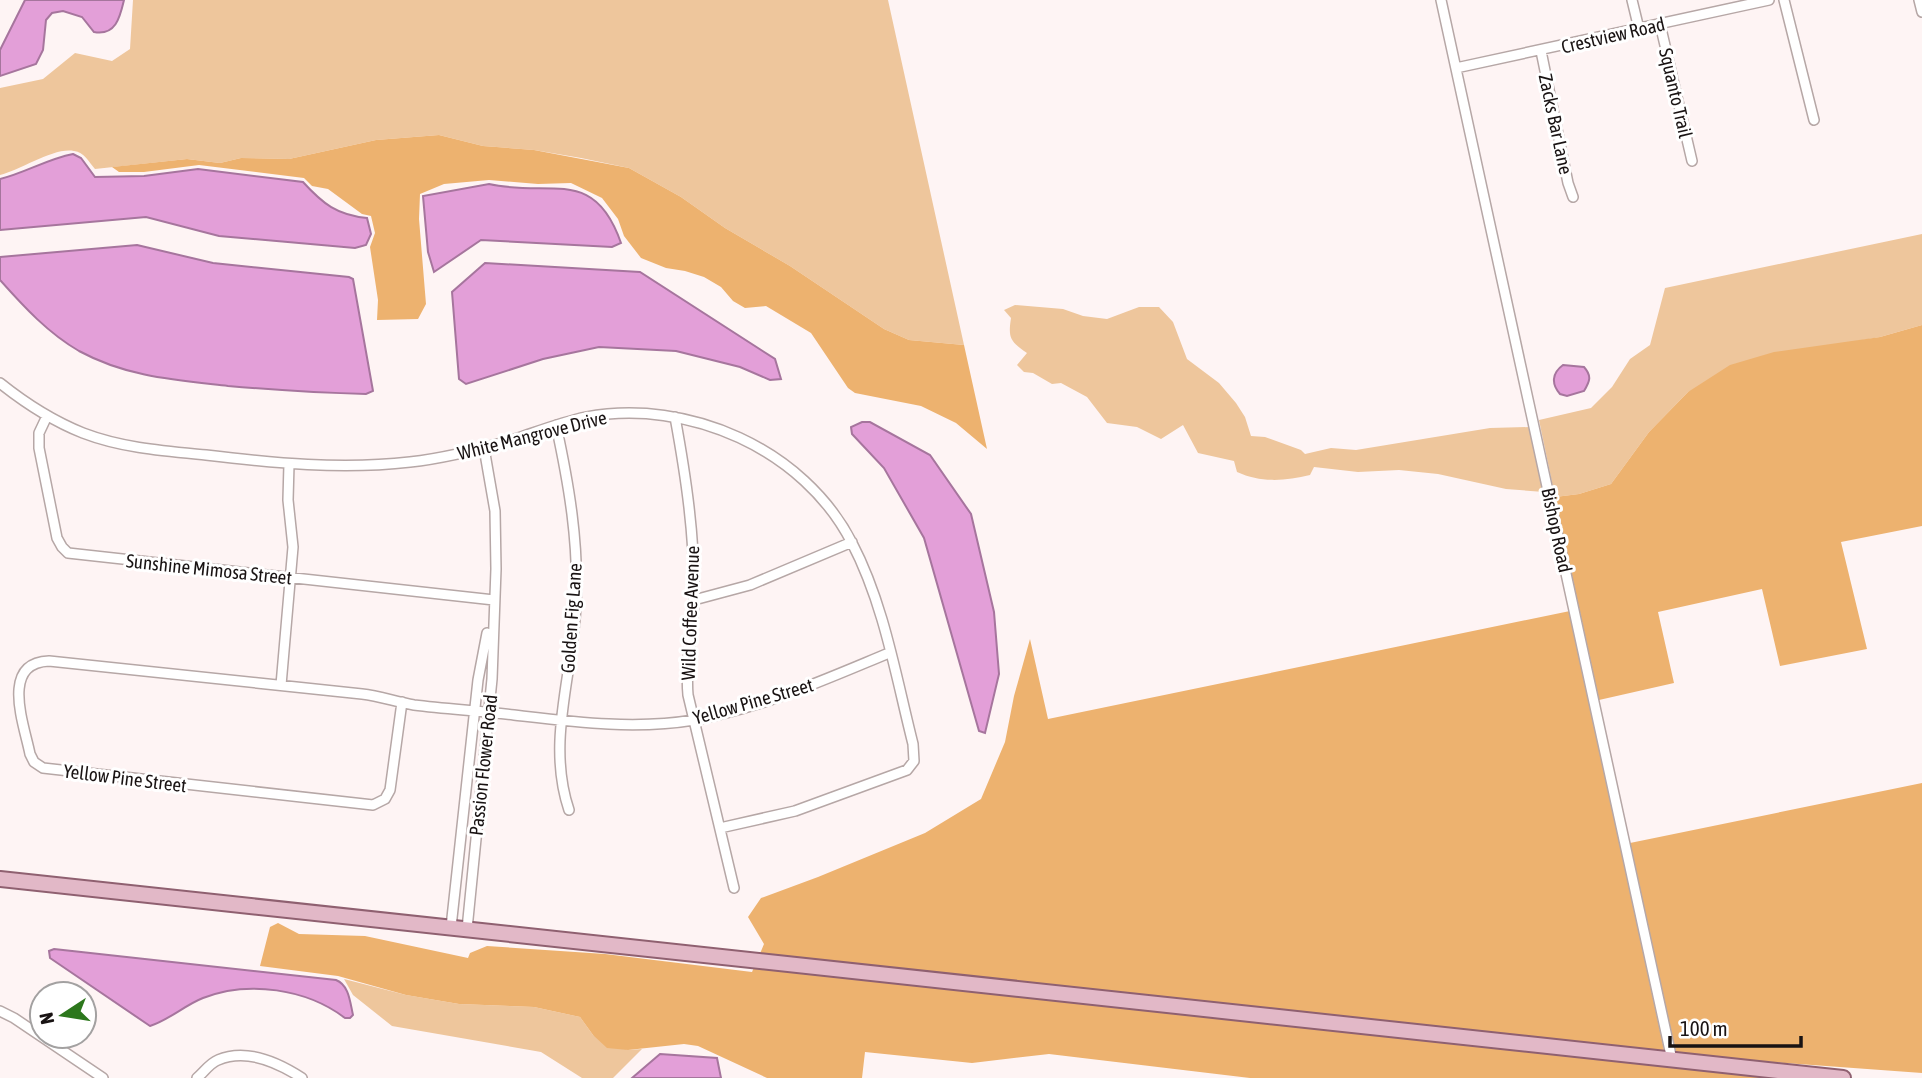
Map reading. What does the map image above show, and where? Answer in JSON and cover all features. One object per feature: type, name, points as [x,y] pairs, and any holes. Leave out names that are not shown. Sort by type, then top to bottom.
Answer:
[{"type":"main road","points":[[0,879],[1843,1078]]},
{"type":"street","name":"Bishop Road","points":[[1441,0],[1672,1060]]},
{"type":"street","points":[[1632,0],[1639,29]]},
{"type":"street","name":"Crestview Road","points":[[1456,68],[1769,0]]},
{"type":"street","points":[[1784,0],[1814,120]]},
{"type":"street","points":[[1919,0],[1922,12]]},
{"type":"street","name":"Squanto Trail","points":[[1660,24],[1692,161]]},
{"type":"street","name":"Zacks Bar Lane","points":[[1541,51],[1573,197]]},
{"type":"street","name":"White Mangrove Drive","points":[[0,383],[47,416],[83,433],[126,446],[289,464],[394,464],[484,448],[556,425],[605,415],[642,413],[675,417],[725,431],[770,455],[822,500],[852,542],[866,575],[890,653],[913,744],[914,761],[907,770],[794,811],[720,828]]},
{"type":"street","name":"Sunshine Mimosa Street","points":[[47,416],[39,433],[40,456],[57,538],[68,553],[494,600]]},
{"type":"street","name":"Wild Coffee Avenue","points":[[675,417],[690,508],[694,600],[687,677],[694,720],[734,888]]},
{"type":"street","name":"Golden Fig Lane","points":[[556,425],[571,505],[576,562],[575,624],[559,741],[561,778],[569,810]]},
{"type":"street","name":"Passion Flower Road","points":[[467,929],[492,679],[496,528],[484,448]]},
{"type":"street","points":[[281,685],[293,547],[288,500],[289,464]]},
{"type":"street","points":[[694,600],[750,585],[852,542]]},
{"type":"street","name":"Passion Flower Road","points":[[451,927],[479,672],[494,600]]},
{"type":"street","name":"Yellow Pine Street","points":[[402,702],[390,790],[382,802],[368,805],[113,777],[40,766],[30,754],[17,692],[20,668],[49,661],[383,697],[474,711],[625,724],[694,720],[745,707],[790,693],[890,653]]},
{"type":"street","points":[[0,1011],[15,1018],[103,1078]]},
{"type":"street","points":[[197,1078],[217,1060],[250,1056],[285,1066],[302,1078]]},
{"type":"shaded area","points":[[25,0],[124,0],[116,24],[107,31],[94,32],[82,17],[63,11],[52,13],[46,20],[43,50],[36,64],[0,76],[0,50]]},
{"type":"shaded area","points":[[133,0],[888,0],[964,345],[909,340],[884,329],[681,197],[629,168],[581,158],[534,150],[483,146],[439,135],[376,140],[289,159],[241,158],[220,163],[187,159],[95,169],[81,153],[66,151],[57,152],[0,175],[0,88],[43,79],[75,53],[112,61],[130,49]]},
{"type":"shaded area","points":[[439,135],[483,146],[534,150],[629,168],[681,197],[884,329],[909,340],[964,345],[987,449],[956,423],[921,406],[855,393],[848,388],[811,333],[766,306],[745,308],[733,301],[721,287],[704,277],[666,268],[641,258],[624,236],[618,219],[602,198],[571,183],[538,184],[489,180],[444,184],[420,194],[419,219],[426,304],[418,319],[377,320],[378,300],[370,247],[375,233],[371,216],[362,214],[328,189],[312,186],[304,178],[199,165],[144,172],[119,172],[112,167],[187,159],[220,163],[241,158],[289,159],[376,140]]},
{"type":"shaded area","points":[[73,154],[81,158],[95,177],[144,176],[198,169],[303,182],[331,207],[367,218],[371,234],[366,245],[355,248],[219,236],[146,217],[0,230],[0,179]]},
{"type":"shaded area","points":[[489,184],[550,188],[583,194],[598,203],[610,219],[621,243],[612,247],[481,240],[434,272],[428,252],[423,196]]},
{"type":"shaded area","points":[[1922,234],[1922,325],[1880,337],[1834,345],[1688,392],[1649,432],[1611,484],[1579,494],[1555,497],[1539,420],[1591,408],[1612,387],[1630,359],[1650,345],[1665,288]]},
{"type":"shaded area","points":[[137,245],[213,263],[353,279],[373,391],[366,394],[349,394],[228,386],[152,376],[115,367],[79,351],[57,336],[27,310],[0,280],[0,257]]},
{"type":"shaded area","points":[[485,263],[640,272],[775,359],[781,379],[770,380],[740,367],[676,351],[599,347],[543,359],[466,384],[459,379],[452,292]]},
{"type":"shaded area","points":[[1015,305],[1063,309],[1083,316],[1107,319],[1139,307],[1159,307],[1173,322],[1187,359],[1219,383],[1236,403],[1245,417],[1251,436],[1265,437],[1301,450],[1305,454],[1331,448],[1356,450],[1490,428],[1530,427],[1544,492],[1506,489],[1438,474],[1399,470],[1358,472],[1314,467],[1310,475],[1291,479],[1273,480],[1246,476],[1237,472],[1234,461],[1198,453],[1183,425],[1161,439],[1137,427],[1107,423],[1087,397],[1061,383],[1052,384],[1033,373],[1024,372],[1017,365],[1027,353],[1012,338],[1011,318],[1004,310]]},
{"type":"shaded area","points":[[1922,325],[1922,526],[1841,542],[1867,649],[1780,666],[1762,589],[1658,612],[1674,683],[1599,700],[1555,497],[1579,494],[1611,484],[1649,432],[1688,392],[1730,365],[1774,352],[1880,337]]},
{"type":"shaded area","points":[[1563,365],[1584,367],[1589,379],[1584,391],[1567,396],[1560,394],[1554,379]]},
{"type":"shaded area","points":[[870,422],[930,455],[971,514],[994,612],[999,674],[985,733],[979,731],[924,538],[884,468],[852,434],[851,427]]},
{"type":"shaded area","points":[[1570,611],[1665,1054],[759,956],[764,944],[748,917],[761,898],[925,833],[981,799],[1005,742],[1014,696],[1030,639],[1048,719]]},
{"type":"shaded area","points":[[1922,783],[1922,1073],[1676,1055],[1630,843]]},
{"type":"shaded area","points":[[278,923],[299,934],[365,936],[468,958],[470,953],[487,946],[605,954],[752,972],[755,965],[1672,1064],[1773,1078],[1250,1078],[1049,1054],[972,1063],[865,1052],[862,1078],[767,1078],[698,1046],[684,1044],[628,1050],[607,1048],[580,1017],[534,1007],[459,1004],[406,995],[338,976],[260,966],[270,927]]},
{"type":"shaded area","points":[[54,949],[336,980],[346,990],[353,1015],[345,1018],[330,1008],[295,994],[277,990],[239,989],[203,998],[150,1026],[98,991],[98,980],[82,980],[50,958],[49,951]]},
{"type":"shaded area","points":[[344,979],[406,995],[459,1004],[534,1007],[580,1017],[593,1035],[628,1050],[642,1049],[613,1078],[582,1078],[541,1052],[392,1026],[353,995]]},
{"type":"shaded area","points":[[660,1054],[717,1058],[721,1078],[632,1078]]}]
